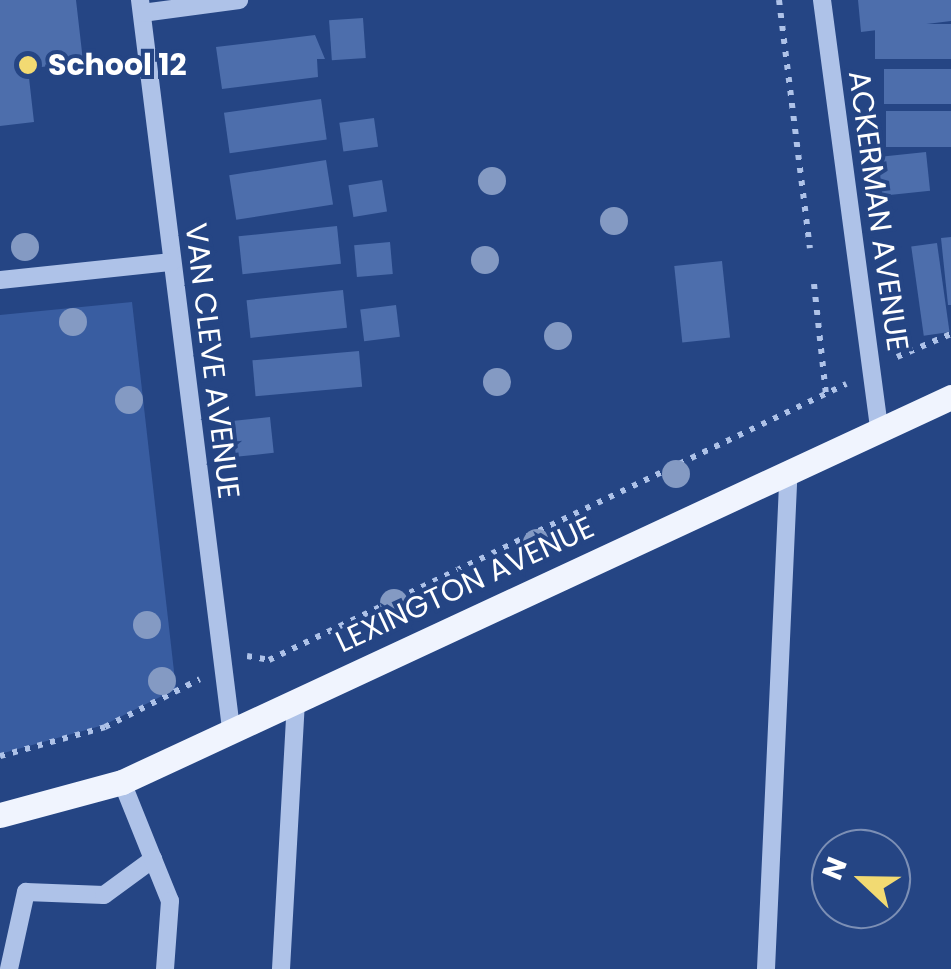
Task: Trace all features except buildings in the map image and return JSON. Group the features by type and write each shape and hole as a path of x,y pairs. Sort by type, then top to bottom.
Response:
{"main road":[{"name":"LEXINGTON AVENUE","path":"0,815 122,782 951,397"}],"street":[{"path":"141,7 239,0"},
{"name":"ACKERMAN AVENUE","path":"822,0 879,430"},
{"name":"VAN CLEVE AVENUE","path":"141,7 232,728"},
{"path":"0,280 172,262"},
{"path":"766,969 789,472"},
{"path":"281,969 296,699"},
{"path":"122,782 170,901 166,969"},
{"path":"9,969 26,892 104,895 153,858"}],"path":[{"path":"779,0 810,248"},
{"path":"814,284 826,395"},
{"path":"0,756 105,727 248,655 269,660 951,334"}],"shaded area":[{"path":"132,302 176,689 104,725 0,754 0,315"}],"place":[{"name":"School 12","path":"28,65"}]}
